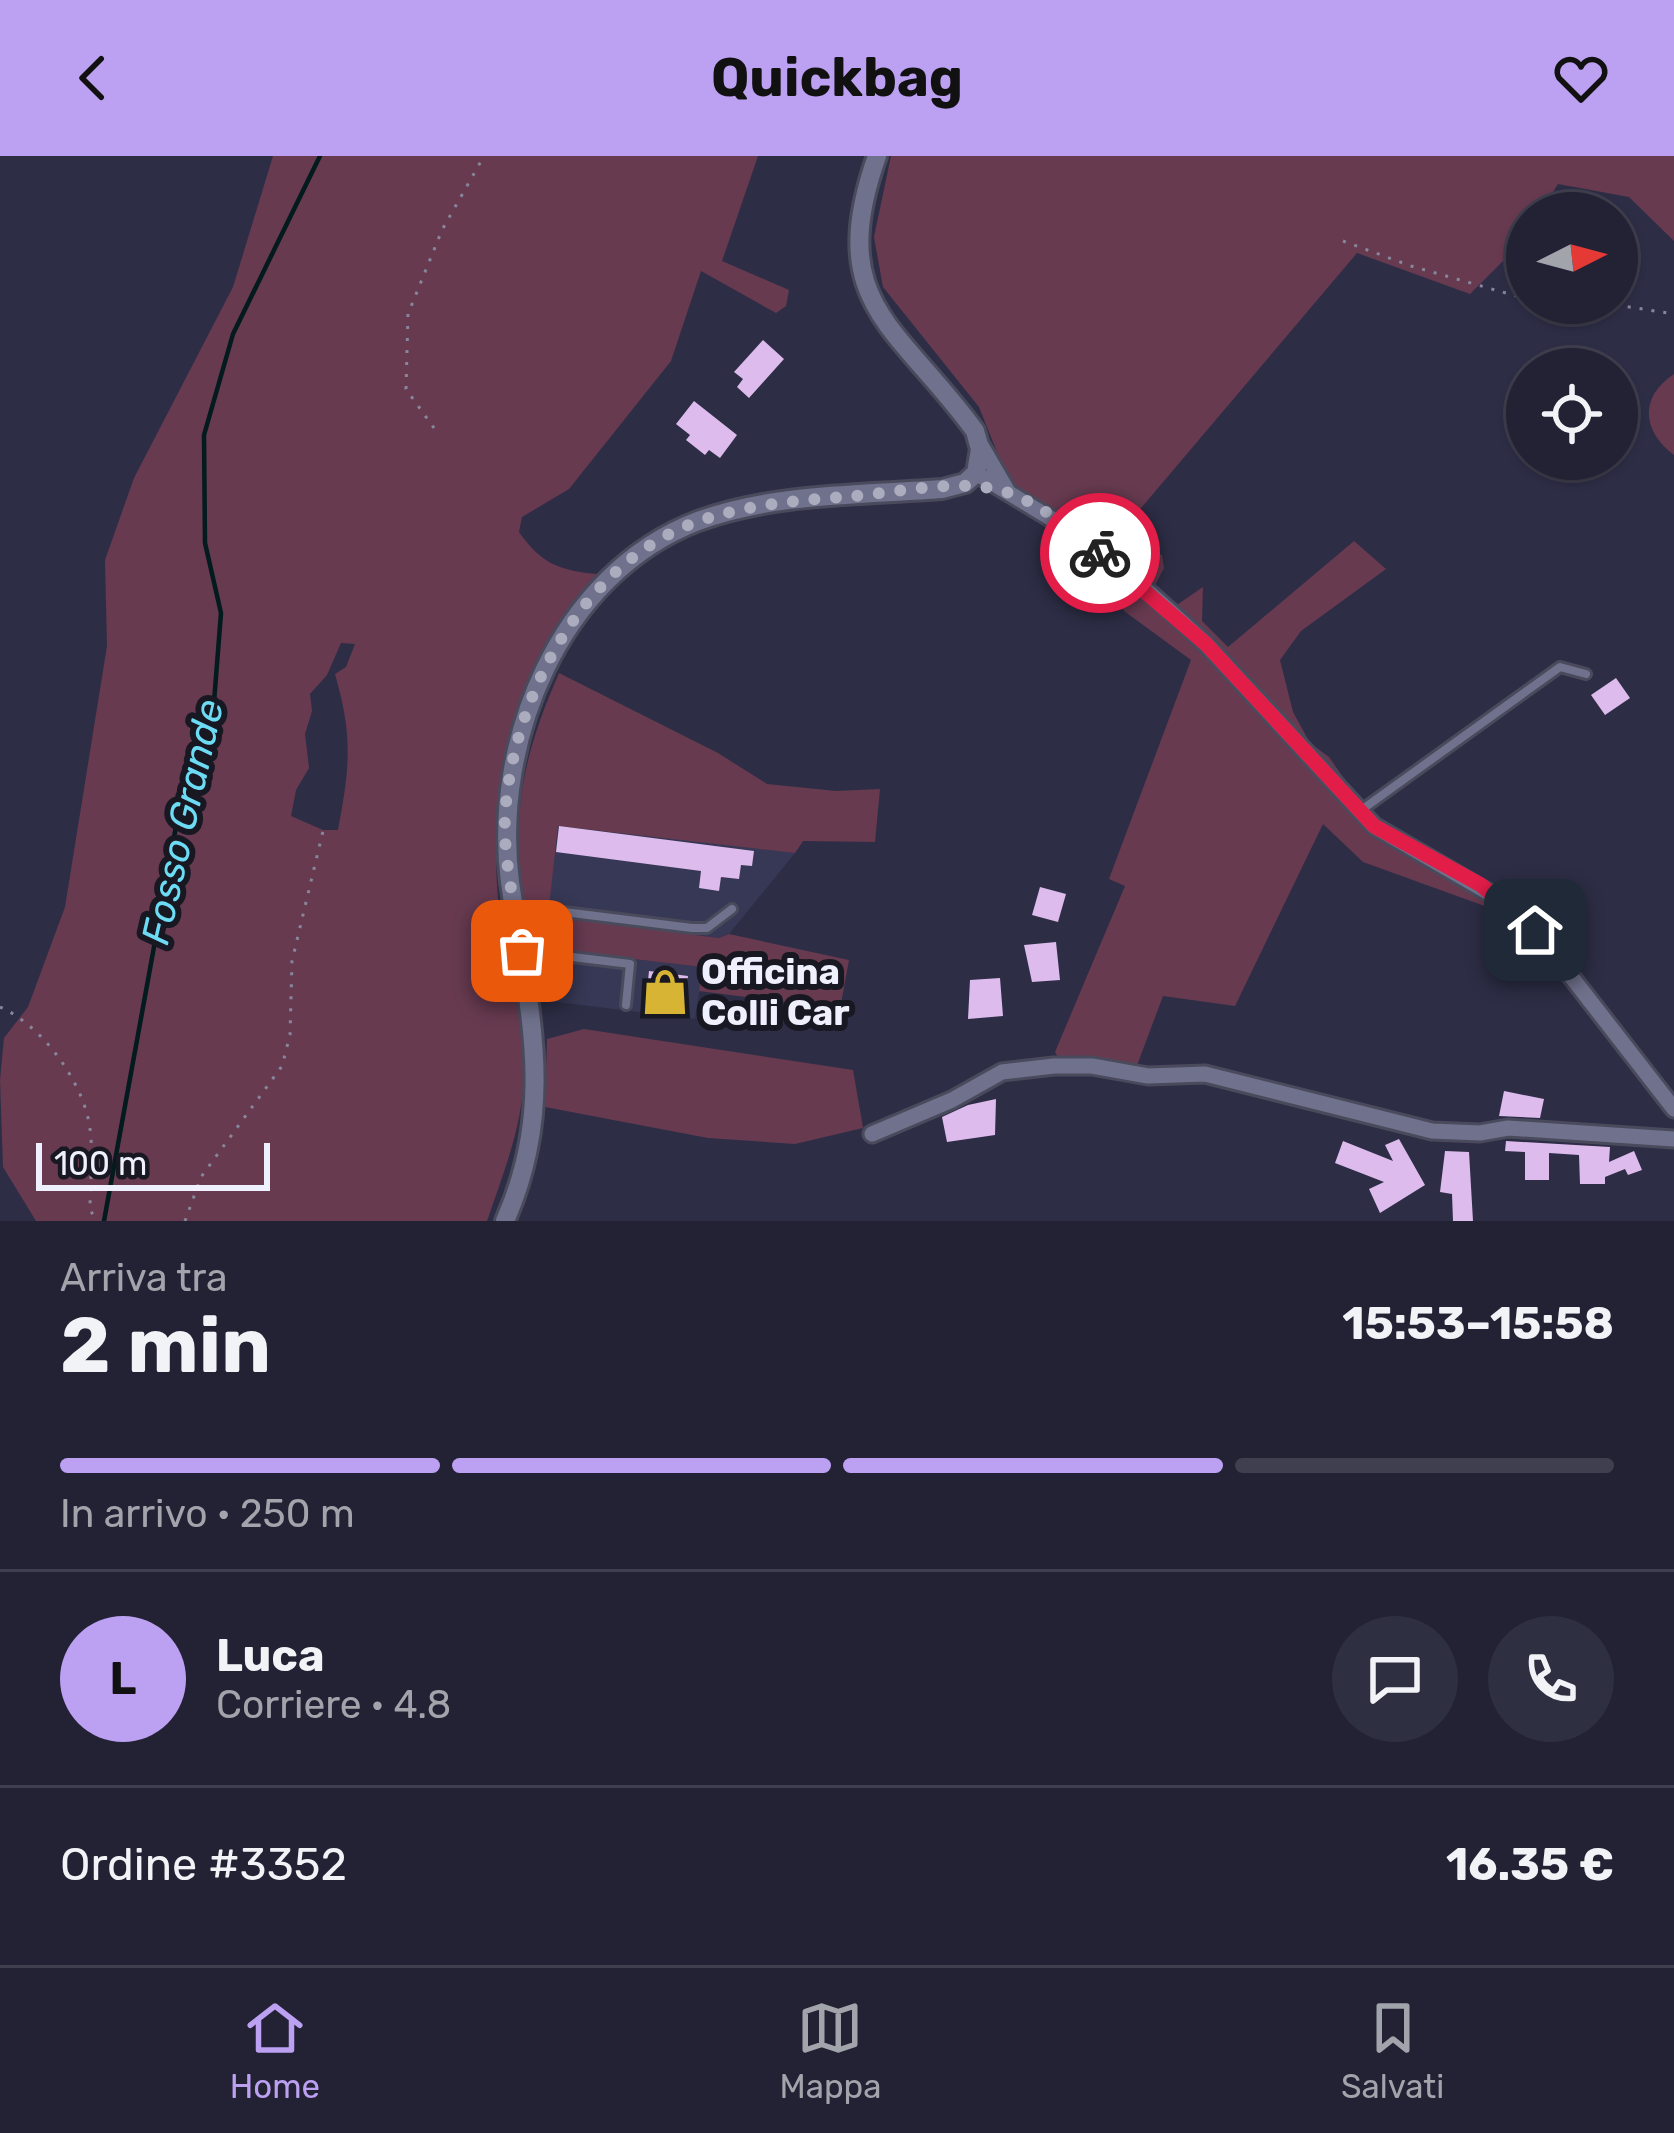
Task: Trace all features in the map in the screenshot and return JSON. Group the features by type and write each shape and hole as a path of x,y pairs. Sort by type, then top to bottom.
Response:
{"street":[{"path":"877,156 860,217 858,261 869,302 978,440 1009,493"},
{"path":"942,489 976,473 978,440"},
{"path":"976,473 1070,530 1131,576 1206,644 1374,826 1508,904 1535,930 1674,1109"},
{"path":"505,1221 523,1182 536,1117 533,1019 505,819 512,762 550,655 598,589 641,552 698,521 779,502 942,489 1009,493"},
{"path":"872,1134 952,1100 1002,1072 1092,1066 1148,1076 1205,1074 1432,1131 1480,1133 1508,1128 1674,1139"}],"lane":[{"path":"1359,812 1560,667 1586,674"},
{"path":"514,906 692,928 707,928 732,909"},
{"path":"522,951 630,964 626,1006"}],"path":[{"path":"434,428 406,389 408,314 442,230 484,156"},
{"path":"1343,241 1506,293"},
{"path":"1638,308 1674,314"},
{"path":"185,1221 201,1177 282,1066 290,1035 292,961 323,831"},
{"path":"0,1007 19,1015 65,1067 88,1116 90,1209 96,1221"}],"shaded area":[{"path":"273,156 758,156 722,261 789,290 786,306 776,313 701,271 671,361 569,489 522,517 519,532 544,559 573,571 598,574 531,687 505,767 496,852 498,898 519,990 524,1070 517,1128 487,1221 36,1221 3,1167 0,1080 4,1038 28,1007 65,907 107,646 105,560 134,478 233,287","holes":["341,643 355,644 346,667 335,674 347,734 342,808 338,830 323,830 291,816 296,790 309,768 305,734 312,711 310,694 327,675"]},
{"path":"891,156 1674,156 1674,241 1638,206 1638,192 1602,192 1558,184 1553,192 1506,192 1506,258 1470,294 1357,253 1136,514 1121,519 1118,532 1140,563 1151,552 1162,555 1164,568 1153,589 1171,609 1203,587 1202,621 1228,647 1354,541 1386,569 1301,631 1280,660 1293,712 1310,743 1329,757 1368,813 1387,829 1494,884 1537,925 1363,862 1323,824 1235,1006 1163,996 1136,1068 1059,1059 1055,1052 1125,886 1109,879 1191,660 1124,611 1117,595 1072,566 1052,540 1074,524 1009,482 979,407 883,287 874,237"},
{"path":"1674,374 1674,455 1656,435 1649,414 1655,393"},
{"path":"559,673 718,753 767,784 836,791 880,789 875,842 803,841 795,853 558,826 548,916 719,938 729,934 849,960 840,1009 699,991 702,967 530,947 520,871 520,807 532,744"},
{"path":"558,825 795,853 729,934 719,938 547,916"},
{"path":"530,947 703,967 695,1019 541,1000"},
{"path":"584,1029 853,1070 863,1128 795,1144 708,1138 545,1107 547,1039"}],"building":[{"path":"763,340 784,359 749,398 737,387 743,379 734,372"},
{"path":"694,401 737,435 720,458 709,450 705,455 686,440 690,435 676,424"},
{"path":"1616,678 1630,698 1605,715 1591,695"},
{"path":"559,826 754,851 752,866 741,865 739,879 721,877 719,891 699,888 701,871 556,852"},
{"path":"1040,887 1066,894 1058,922 1032,915"},
{"path":"1056,942 1060,980 1032,982 1024,945"},
{"path":"649,971 688,976 683,1013 645,1009"},
{"path":"1000,978 1003,1016 968,1019 970,980"},
{"path":"1504,1091 1544,1099 1540,1118 1499,1116"},
{"path":"996,1099 995,1135 947,1142 942,1117"},
{"path":"1399,1139 1425,1185 1380,1213 1369,1189 1384,1182 1335,1163 1343,1141 1393,1161 1385,1145"},
{"path":"1506,1141 1610,1147 1609,1162 1634,1151 1642,1170 1628,1175 1625,1169 1605,1177 1605,1184 1580,1184 1579,1155 1549,1153 1549,1180 1525,1180 1525,1152 1505,1151"},
{"path":"1445,1151 1469,1152 1473,1221 1453,1221 1452,1194 1440,1192"}],"waterway":[{"name":"Fosso Grande","path":"104,1221 181,799 213,715 221,613 205,543 204,435 233,334 320,156"}],"way so far":[{"path":"522,951 505,819 512,762 550,655 598,589 641,552 698,521 742,509 779,502 974,489 1009,493 1100,553"}],"place":[{"name":"Officina Colli Car","path":"665,992"}],"route":[{"path":"1100,553 1206,644 1374,826 1481,885 1535,930"}]}
